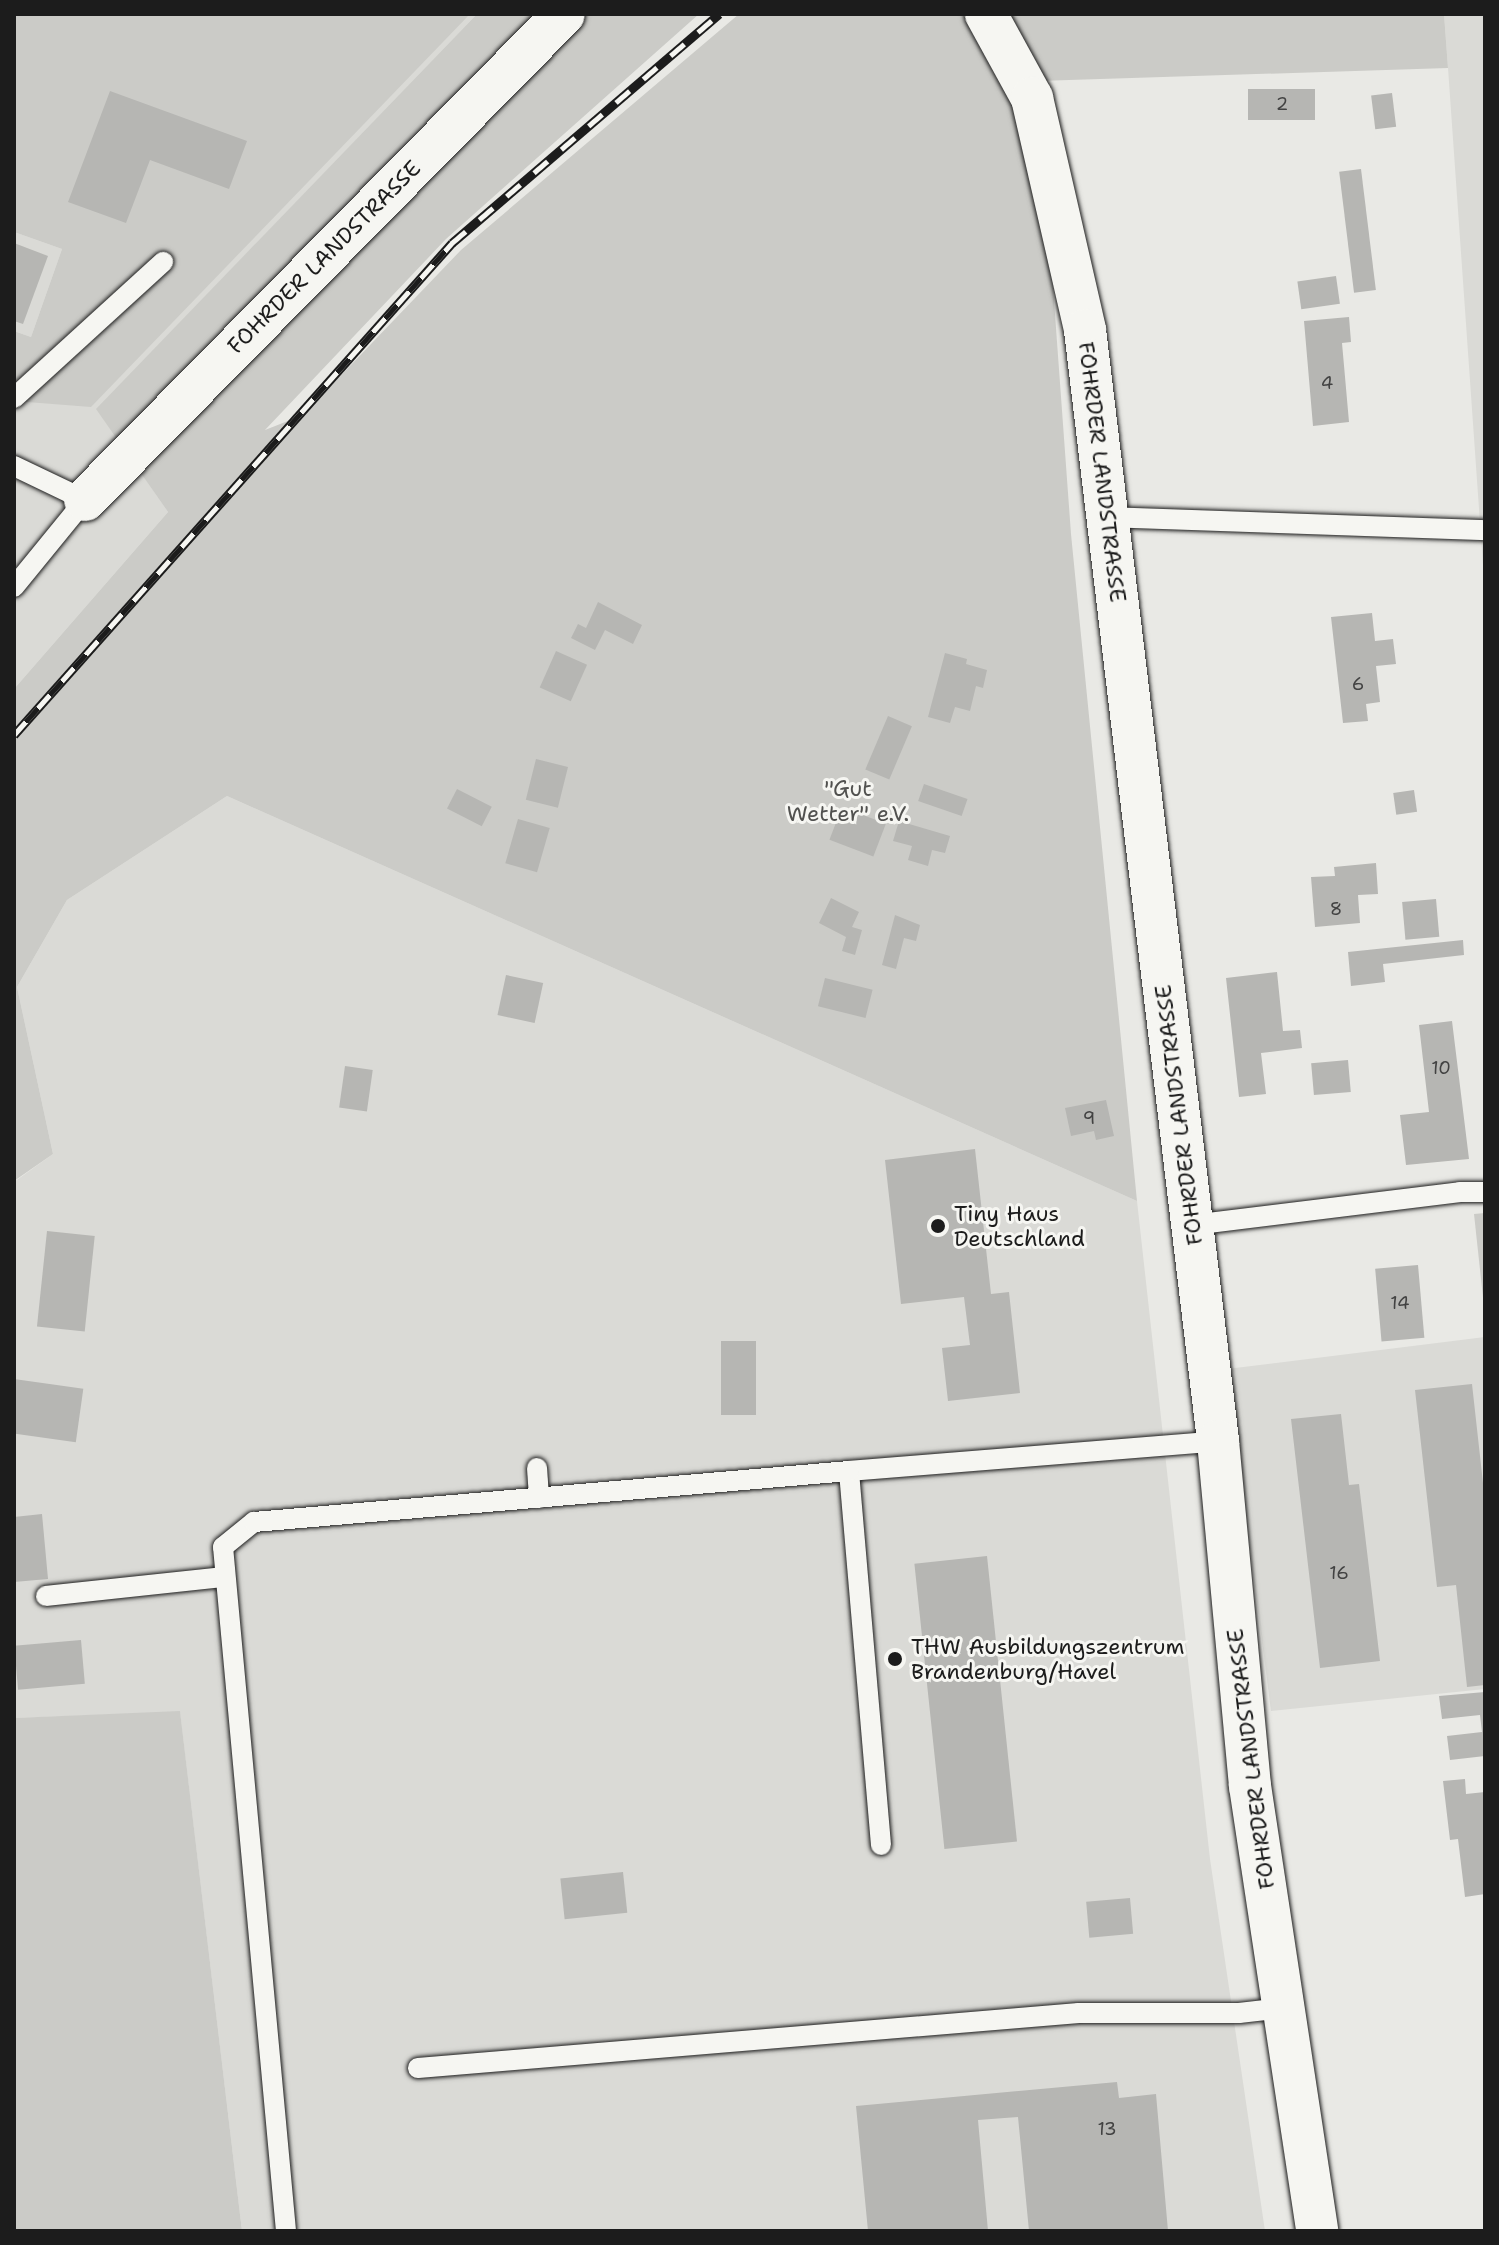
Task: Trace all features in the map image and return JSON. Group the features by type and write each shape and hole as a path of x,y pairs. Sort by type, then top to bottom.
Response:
{"street":[{"name":"FOHRDER LANDSTRASSE","path":"85,500 564,14"},
{"name":"FOHRDER LANDSTRASSE","path":"986,14 1032,98 1085,330 1218,1441 1250,1786 1317,2231"}],"lane":[{"path":"14,398 163,262"},
{"path":"14,466 85,500"},
{"name":"FOHRDER LANDSTRASSE","path":"14,587 85,500"},
{"path":"1108,517 1485,530"},
{"path":"1192,1225 1460,1192 1485,1192"},
{"path":"286,2231 223,1547 254,1522 1218,1441"},
{"path":"537,1468 539,1498"},
{"path":"849,1471 881,1845"},
{"path":"46,1596 224,1577"},
{"path":"418,2068 1079,2013 1239,2013 1283,2008"}],"shaded area":[{"path":"470,14 477,14 97,409 168,512 14,689 14,401"},
{"path":"1444,14 1485,14 1485,594 1448,68"},
{"path":"14,232 62,249 31,337 14,331"},
{"path":"227,796 1137,1201 1210,1859 1265,2231 242,2231 180,1712 14,1718 14,1182 53,1154 17,987 67,900"},
{"path":"1485,1337 1485,1689 1271,1711 1227,1369"}],"green space":[{"path":"14,14 470,14 91,407 14,401 14,331 31,337 62,249 14,232"},
{"name":"\"Gut Wetter\" e.V.","path":"477,14 699,14 446,239 265,430 303,415 461,250 739,14 1444,14 1448,68 1038,81 1071,534 1137,1201 227,796 67,900 17,987 53,1154 14,1181 14,689 168,512 96,409"},
{"path":"1485,1213 1485,1316 1474,1214"},
{"path":"180,1711 242,2231 14,2231 14,1718"}],"building":[{"path":"1248,89 1315,89 1315,120 1248,120"},
{"path":"110,91 247,141 229,189 150,160 126,223 68,202"},
{"path":"1392,93 1396,127 1375,129 1371,96"},
{"path":"1361,169 1376,290 1354,293 1339,172"},
{"path":"14,243 48,256 23,324 14,321"},
{"path":"1336,276 1340,304 1301,309 1297,281"},
{"path":"1349,317 1351,342 1342,343 1349,422 1313,426 1304,321"},
{"path":"598,602 642,625 633,644 605,630 595,650 571,638 578,624 586,628"},
{"path":"1372,613 1375,641 1393,639 1396,664 1376,666 1380,702 1366,704 1368,721 1343,723 1331,617"},
{"path":"556,651 587,665 571,701 540,688"},
{"path":"945,653 967,659 966,664 987,670 983,688 976,686 970,711 955,707 950,723 928,717"},
{"path":"888,716 912,726 889,780 865,769"},
{"path":"536,759 568,767 558,808 526,800"},
{"path":"924,784 967,799 962,816 918,801"},
{"path":"457,789 492,807 482,826 447,809"},
{"path":"1414,790 1417,812 1396,815 1393,793"},
{"path":"842,807 886,824 873,857 829,840"},
{"path":"518,819 550,828 537,872 505,863"},
{"path":"899,821 950,836 945,853 932,850 928,866 908,860 912,846 893,841"},
{"path":"1376,863 1378,894 1358,895 1360,923 1315,927 1311,877 1335,876 1334,867"},
{"path":"831,898 859,912 852,927 862,930 855,955 842,951 846,937 819,923"},
{"path":"1436,899 1439,937 1405,940 1402,902"},
{"path":"895,915 920,925 916,941 904,938 896,969 882,965"},
{"path":"1463,940 1464,955 1383,964 1385,982 1351,986 1348,952"},
{"path":"1277,972 1283,1031 1300,1030 1302,1048 1261,1053 1266,1094 1239,1097 1226,978"},
{"path":"506,975 543,983 535,1023 497,1015"},
{"path":"825,978 873,990 866,1018 818,1006"},
{"path":"1452,1021 1469,1159 1406,1165 1400,1115 1429,1112 1419,1025"},
{"path":"1348,1060 1351,1092 1314,1095 1311,1063"},
{"path":"345,1066 373,1070 367,1111 339,1108"},
{"path":"1106,1100 1114,1136 1096,1140 1094,1131 1071,1136 1065,1108"},
{"name":"Tiny Haus Deutschland","path":"975,1149 991,1294 1009,1292 1020,1393 948,1401 942,1348 970,1345 964,1297 901,1304 885,1160"},
{"path":"47,1231 95,1236 85,1331 37,1326"},
{"path":"1418,1265 1424,1338 1382,1341 1375,1269"},
{"path":"721,1341 756,1341 756,1415 721,1415"},
{"path":"14,1379 83,1389 76,1442 14,1434"},
{"path":"1472,1384 1485,1501 1485,1685 1467,1687 1456,1585 1437,1587 1415,1390"},
{"path":"1341,1414 1349,1485 1359,1484 1380,1661 1320,1668 1291,1419"},
{"path":"42,1514 48,1579 14,1582 14,1517"},
{"path":"987,1556 1017,1841 944,1849 914,1564"},
{"path":"81,1640 85,1684 18,1690 14,1646"},
{"path":"1485,1692 1485,1756 1450,1760 1447,1736 1482,1732 1480,1715 1442,1719 1439,1696"},
{"path":"1465,1779 1466,1794 1485,1792 1485,1894 1465,1897 1458,1839 1450,1840 1443,1781"},
{"path":"623,1872 627,1913 565,1919 560,1879"},
{"path":"1130,1898 1133,1934 1089,1938 1086,1902"},
{"path":"1117,2082 1119,2098 1156,2094 1168,2231 1029,2231 1018,2117 978,2120 988,2231 868,2231 856,2106"}],"railway":[{"path":"14,735 452,243 719,14"}],"place":[{"name":"Tiny Haus Deutschland","path":"938,1226"},
{"name":"THW Ausbildungszentrum Brandenburg/Havel","path":"895,1659"}]}
